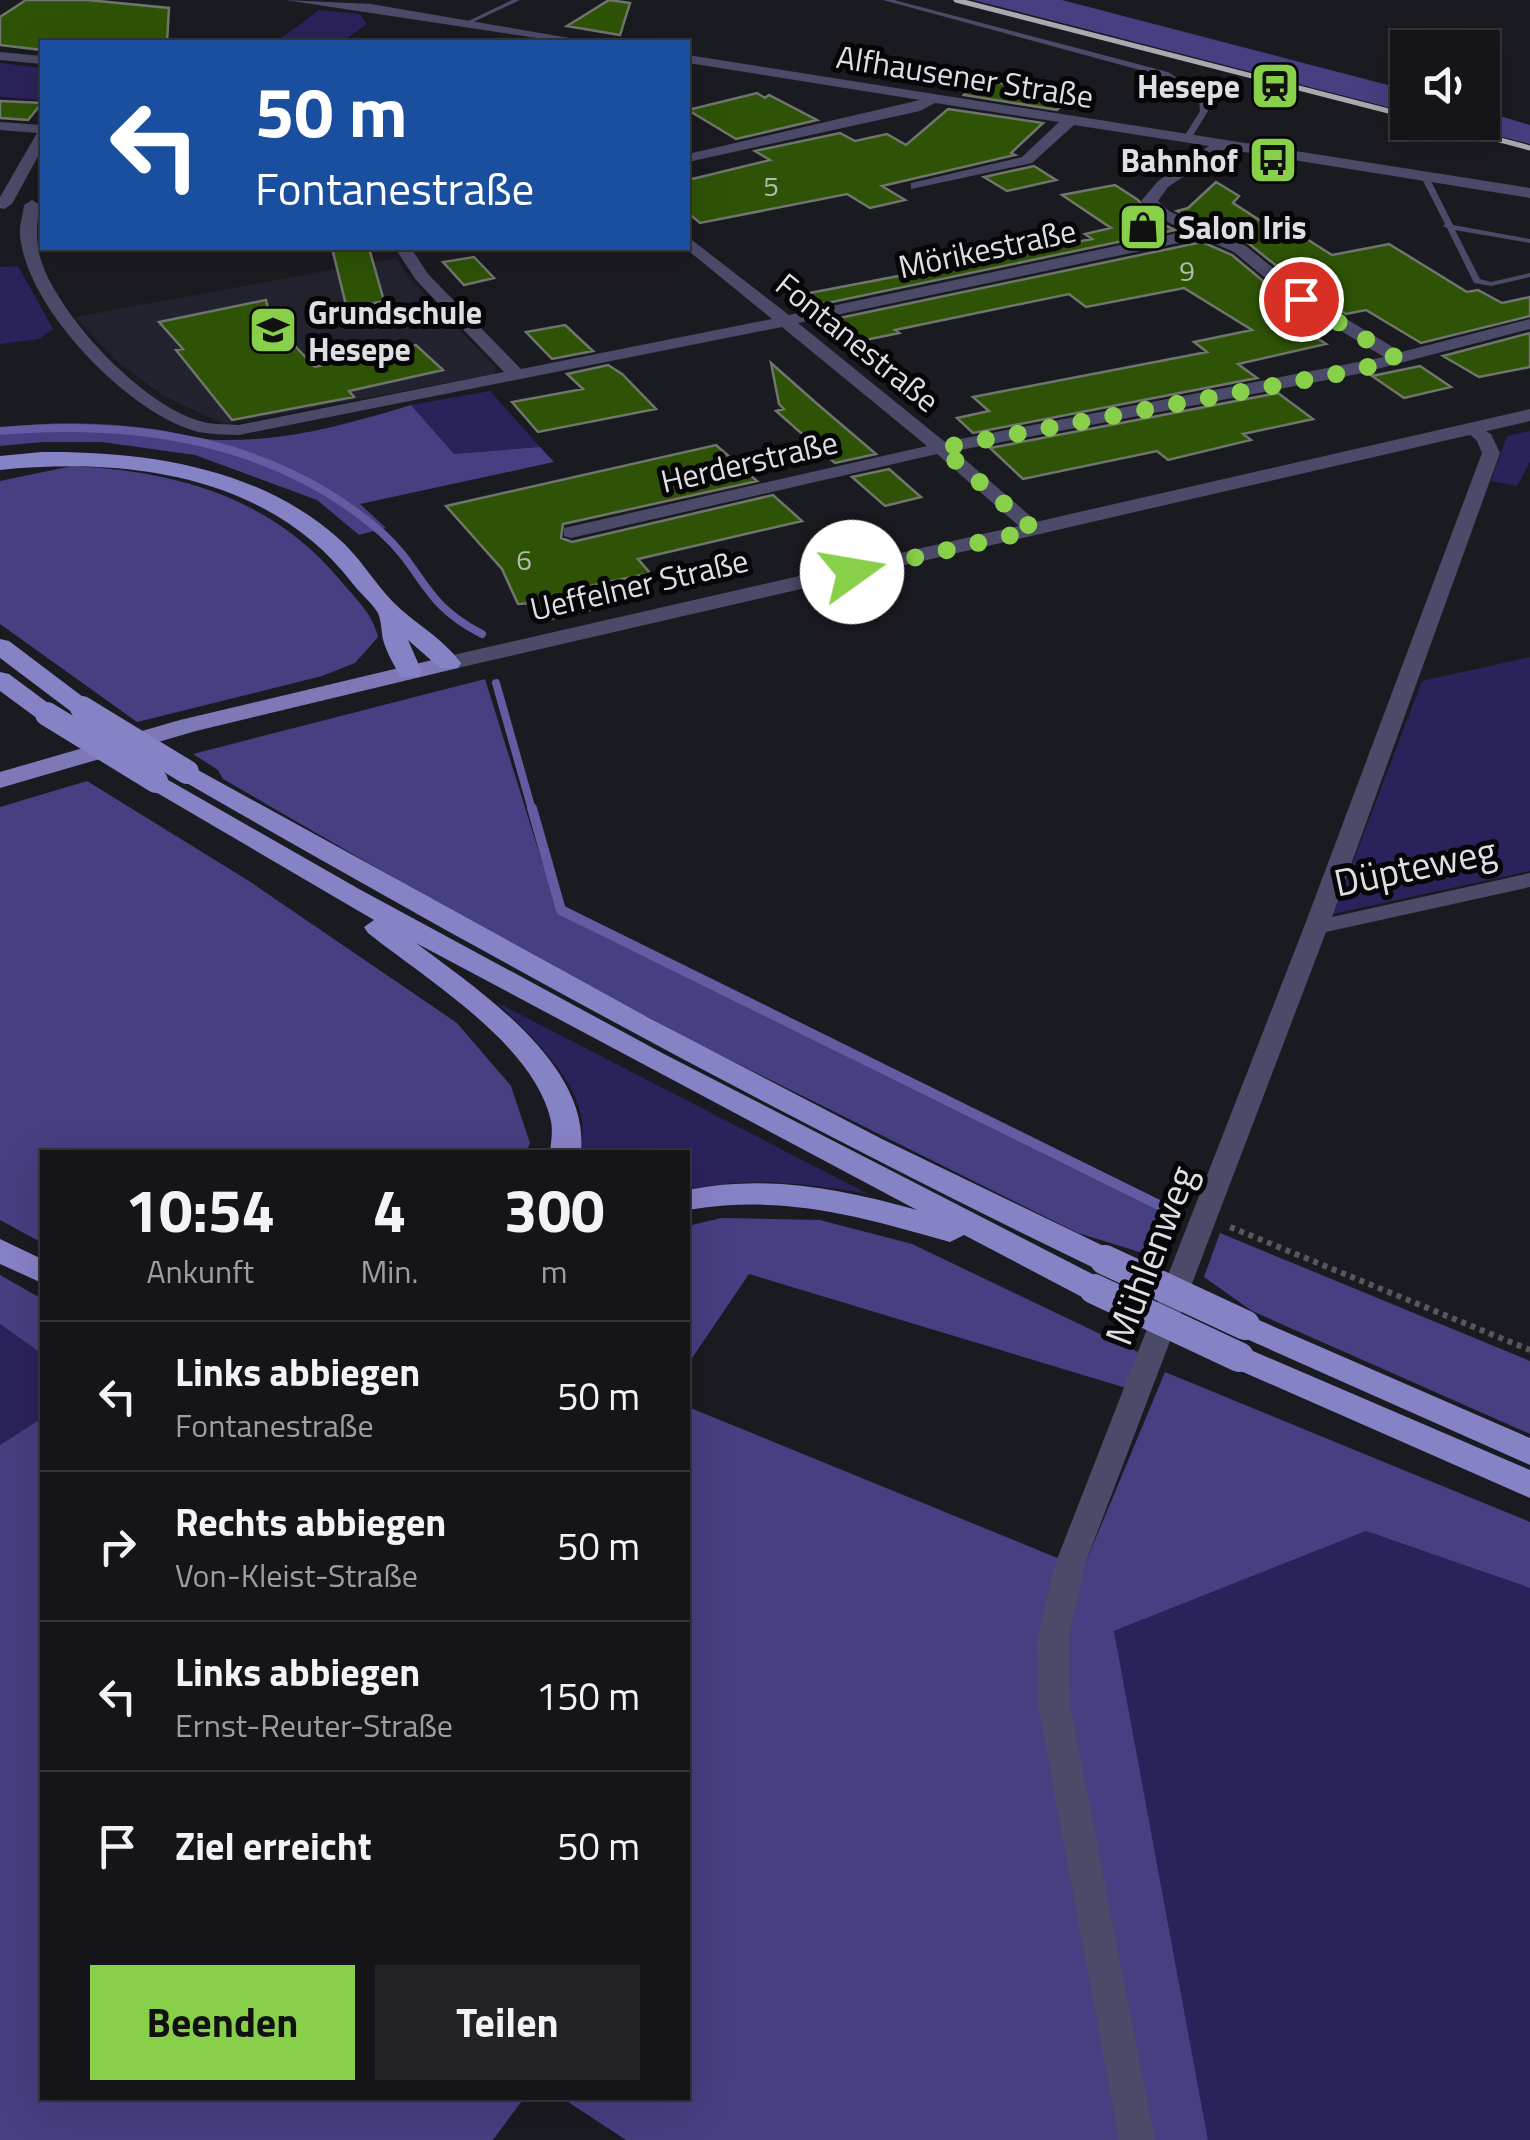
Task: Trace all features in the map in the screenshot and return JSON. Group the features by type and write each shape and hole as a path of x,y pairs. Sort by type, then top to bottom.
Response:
{"highway":[{"path":"0,463 101,457 214,479 261,498 326,539 354,564 390,612 423,636 449,663"},
{"path":"0,472 76,458"},
{"path":"390,612 396,642 410,672"},
{"path":"0,646 82,708"},
{"path":"0,662 362,874 974,1198 1099,1274 1530,1485"},
{"path":"0,679 47,714 156,781 350,894 653,1060 1042,1264"},
{"path":"350,894 379,928 510,1034 547,1080 567,1122 565,1150"},
{"path":"690,1199 709,1194 803,1196 933,1225 1042,1264 1099,1274"},
{"path":"0,1250 40,1271"},
{"path":"1242,1341 1530,1452"}],"main road":[{"name":"Ueffelner Straße","path":"0,780 189,725 449,663"}],"street":[{"path":"292,0 341,2 573,40"},
{"path":"475,40 494,28"},
{"path":"0,56 40,60"},
{"name":"Alfhausener Straße","path":"690,59 1530,193"},
{"path":"690,158 920,107 932,98"},
{"path":"916,186 1027,160 1069,121"},
{"path":"0,126 40,132"},
{"path":"38,205 2,204 40,136"},
{"path":"1221,146 1162,184 1149,201 1201,234 1240,250 1301,299 1396,358"},
{"name":"Mörikestraße","path":"38,205 25,220 26,241 56,310 96,356 191,425 264,428 1201,234"},
{"name":"Fontanestraße","path":"690,244 941,448 1034,530"},
{"path":"404,250 422,278 517,374"},
{"name":"Herderstraße","path":"571,532 941,448 1358,370 1530,324"},
{"name":"Ueffelner Straße","path":"449,663 1530,415"},
{"name":"Mühlenweg","path":"1137,2140 1054,1704 1053,1638 1069,1567 1206,1217 1491,452 1485,438 1473,429"},
{"name":"Düpteweg","path":"1316,926 1530,880"}],"lane":[{"path":"467,23 517,0"},
{"path":"886,0 1165,74 1202,98 1204,112 1186,140"},
{"path":"1425,177 1478,281 1491,284 1530,274"},
{"path":"1447,226 1530,241"}],"path":[{"path":"1206,1217 1530,1350"}],"shaded area":[{"path":"973,0 1062,0 1390,86 1390,108"},
{"path":"319,10 360,14 367,24 345,40 279,40"},
{"path":"0,63 40,68 40,100 0,97"},
{"path":"1500,116 1530,125 1530,144 1500,136"},
{"name":"Grundschule Hesepe","path":"396,258 410,279 495,367 495,374 224,424 164,396 119,363 75,317"},
{"path":"18,266 53,329 39,339 0,344 0,267"},
{"path":"490,391 540,447 454,454 411,405"},
{"path":"411,405 454,454 540,447 554,462 360,504 386,528 359,535 317,500 195,455 102,442 0,446 0,428 58,423 162,430 213,440 271,438 341,425"},
{"path":"1530,431 1530,462 1517,486 1491,481 1507,436"},
{"path":"72,466 184,482 252,509 313,551 363,607 378,637 355,663 322,676 137,722 0,624 0,481"},
{"path":"1530,657 1530,871 1333,914 1422,681"},
{"path":"485,679 558,913 1182,1217 1162,1259 1078,1233 696,1043 458,915 223,779 218,770 193,754"},
{"path":"87,781 249,881 457,1023 511,1086 530,1143 527,1150 40,1150 40,1242 0,1220 0,807"},
{"path":"496,1002 868,1194 755,1182 690,1191 690,1150 581,1150 582,1121 571,1089 522,1026"},
{"path":"721,1218 820,1220 912,1244 1138,1352 1126,1388 749,1274 690,1361 690,1226"},
{"path":"1220,1233 1530,1361 1530,1434 1252,1311 1204,1277"},
{"path":"0,1275 40,1298 40,1353 0,1324"},
{"path":"0,1324 40,1353 40,1419 0,1445"},
{"path":"1165,1372 1530,1522 1530,1588 1366,1531 1114,1631 1208,2140 626,2140 565,2100 690,2100 690,1408 1060,1559 1085,1564"},
{"path":"40,1419 40,2100 523,2100 493,2140 0,2140 0,1445"},
{"path":"1366,1531 1530,1588 1530,2140 1208,2140 1114,1631"}],"building":[{"path":"26,0 88,0 169,8 167,40 40,40 40,50 0,45 0,17"},
{"path":"609,0 630,3 620,35 567,26"},
{"path":"980,80 1073,95 1057,110 964,95"},
{"path":"757,93 765,98 769,95 817,120 736,139 690,110"},
{"path":"0,101 40,103 28,120 0,118"},
{"path":"948,109 1043,123 1011,153 1015,155 882,186 905,200 870,208 847,194 700,223 690,215 690,180 770,160 755,151 840,133 855,141 887,134 906,145"},
{"path":"1034,166 1056,180 1007,191 984,177"},
{"path":"1216,182 1239,196 1233,203 1295,243 1302,236 1332,255 1389,244 1467,292 1478,290 1502,303 1530,297 1530,316 1421,343 1366,310 1346,314 1309,292 1248,243 1177,211 1188,208"},
{"path":"1115,185 1138,200 1154,220 1175,230 813,306 799,295 1092,239 1085,234 1111,228 1062,195"},
{"path":"1202,242 1232,255 1293,306 1318,321 1298,326 1326,344 1238,364 1257,378 973,433 957,418 989,411 973,397 1207,352 1194,342 1252,330 1184,288 1086,307 1069,294 895,330 899,333 856,342 830,320"},
{"path":"332,250 370,250 384,301 347,309"},
{"path":"474,257 494,278 464,285 443,262"},
{"path":"266,300 271,321 315,367 416,345 443,370 349,391 354,397 232,420 176,350 183,349 159,322"},
{"path":"565,325 593,351 552,359 526,332"},
{"path":"1530,333 1530,367 1479,377 1443,356"},
{"path":"771,363 876,454 835,463 776,411 784,409 779,404"},
{"path":"608,365 656,409 538,432 512,402 583,389 567,374"},
{"path":"1420,366 1451,387 1404,398 1372,376"},
{"path":"1278,393 1313,419 1243,434 1251,440 1168,460 1157,451 1023,479 990,448"},
{"path":"716,445 757,481 563,524 561,538 572,542 773,495 802,521 638,559 650,573 576,589 594,609 546,620 532,603 518,604 502,569 446,506"},
{"path":"889,469 921,497 885,506 852,477"}],"waterway":[{"path":"0,431 51,428 152,433 250,456 340,501 381,532 435,598 482,634"},
{"path":"496,683 532,810"},
{"path":"532,808 561,910 1167,1209"}],"railway":[{"path":"956,0 1390,111"},
{"path":"1500,140 1530,148"}],"place":[{"name":"Hesepe","path":"1275,86"},
{"name":"Bahnhof","path":"1273,160"},
{"name":"Salon Iris","path":"1143,227"},
{"name":"Grundschule Hesepe","path":"273,330"}],"route":[{"path":"852,572 1034,530 941,448 1358,370 1396,358 1301,299"}]}
